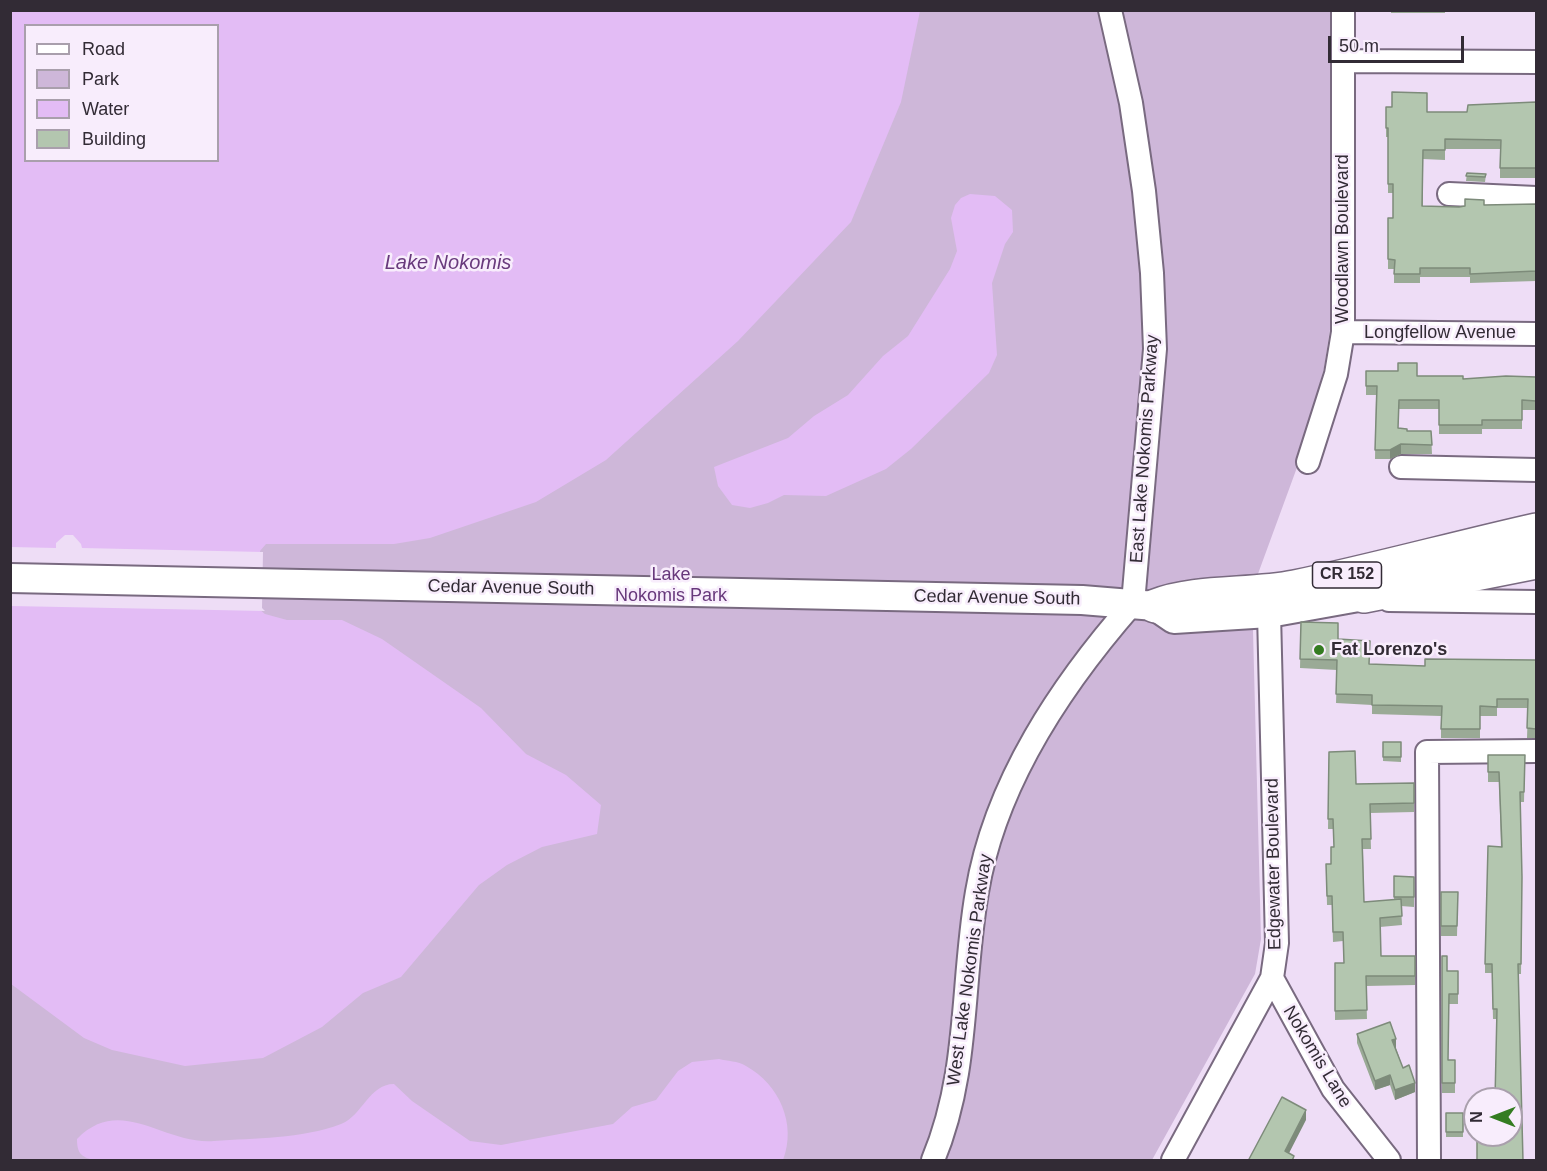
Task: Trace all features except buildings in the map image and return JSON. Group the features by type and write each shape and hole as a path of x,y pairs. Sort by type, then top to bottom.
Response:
{"highway":[{"name":"Cedar Avenue South","path":"1144,604 1177,598 1238,595 1294,587 1536,530"},
{"name":"Cedar Avenue South","path":"1364,596 1536,562"}],"main road":[{"name":"Cedar Avenue South","path":"10,578 1144,604 1174,619 1269,614 1364,596"}],"street":[{"name":"East Lake Nokomis Parkway","path":"1110,10 1131,103 1144,191 1152,273 1155,349 1144,604"},
{"name":"Woodlawn Boulevard","path":"1308,462 1336,374 1343,332 1343,10"},
{"path":"1344,61 1536,62"},
{"path":"1449,194 1536,198"},
{"name":"Longfellow Avenue","path":"1343,332 1536,334"},
{"path":"1401,467 1536,470"},
{"path":"1364,596 1405,602 1536,602"},
{"name":"West Lake Nokomis Parkway","path":"933,1161 943,1138 959,1073 976,894 985,849 1004,795 1046,719 1107,633 1144,604"},
{"name":"Edgewater Boulevard","path":"1173,1161 1272,978 1276,944 1269,614"},
{"path":"1429,1161 1426,752 1536,751"},
{"name":"Nokomis Lane","path":"1272,978 1333,1089 1378,1155"}],"green space":[{"name":"Lake Nokomis Park","path":"10,11 1331,11 1331,323 1324,368 1299,462 1255,582 1253,631 1261,939 1255,974 1152,1160 11,1160"}],"water":[{"name":"Lake Nokomis","path":"11,11 920,11 901,102 851,222 738,341 606,460 536,502 430,538 394,544 266,544 260,551 259,609 265,614 287,620 342,620 382,639 481,708 526,754 566,775 601,805 597,834 542,847 507,865 479,885 401,977 363,993 322,1027 263,1058 185,1066 112,1050 84,1038 11,984"},
{"path":"970,194 995,196 1012,210 1013,232 1005,244 992,283 997,355 989,373 911,449 886,469 826,496 784,495 750,508 732,505 718,486 714,467 788,438 814,416 848,395 883,356 908,336 950,269 957,251 951,218 955,205 961,198"},
{"path":"719,1059 746,1066 768,1083 776,1094 786,1119 788,1133 783,1160 94,1160 81,1154 77,1144 77,1139 93,1126 110,1121 126,1121 195,1140 214,1141 310,1133 348,1120 378,1089 394,1084 412,1101 470,1141 501,1145 613,1124 632,1107 656,1100 678,1071 692,1062"}],"pier":[{"path":"65,535 73,535 82,548 263,552 262,608 265,611 11,606 11,547 56,548 56,543"}],"place":[{"name":"Fat Lorenzo's","path":"1319,650"}]}
